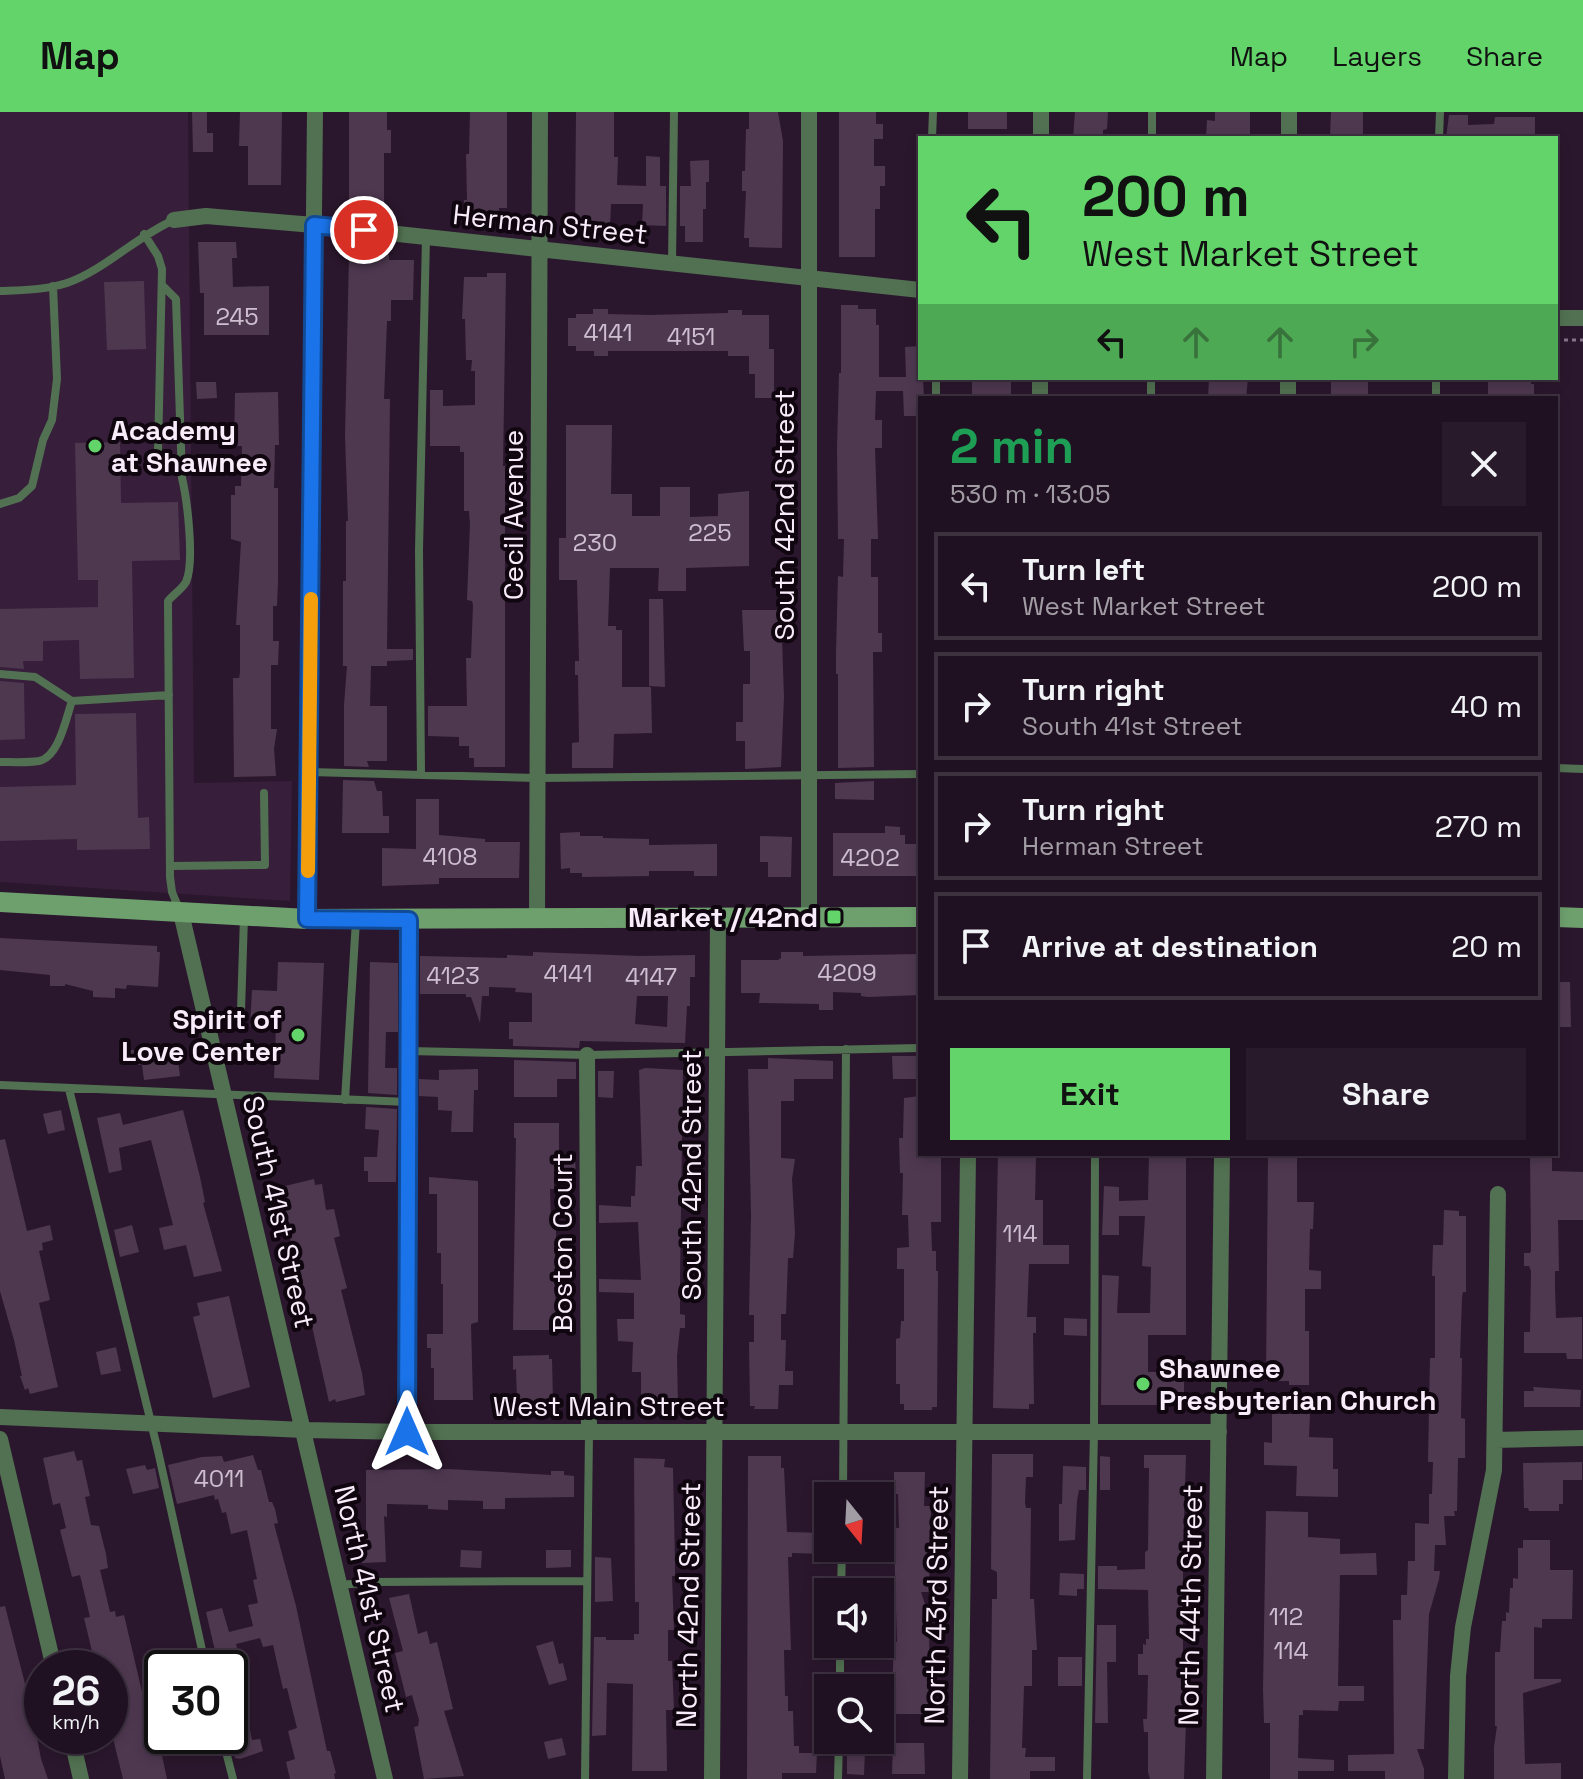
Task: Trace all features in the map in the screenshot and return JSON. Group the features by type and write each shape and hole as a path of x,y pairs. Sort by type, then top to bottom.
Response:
{"street":[{"path":"307,919 315,112"},
{"name":"Cecil Avenue","path":"537,919 540,112"},
{"name":"South 42nd Street","path":"809,112 809,918"},
{"path":"1041,112 1041,136"},
{"path":"1289,112 1289,136"},
{"name":"Herman Street","path":"174,220 206,216 314,225 918,290"},
{"path":"1558,318 1583,318"},
{"path":"0,902 307,919 918,917"},
{"name":"South 41st Street","path":"181,913 304,1430"},
{"path":"1558,917 1583,918"},
{"name":"South 42nd Street","path":"715,1432 718,918"},
{"path":"407,1432 409,920"},
{"name":"Boston Court","path":"587,1055 589,1431"},
{"name":"North 43rd Street","path":"960,1779 968,1156"},
{"name":"North 44th Street","path":"1214,1779 1222,1156"},
{"path":"1456,1779 1458,1676 1463,1627 1494,1470 1498,1194"},
{"name":"West Main Street","path":"0,1417 407,1432 1219,1432"},
{"name":"North 41st Street","path":"304,1430 385,1779"},
{"name":"North 42nd Street","path":"712,1779 715,1432"},
{"path":"1495,1440 1583,1438"},
{"path":"0,1439 50,1650"},
{"path":"75,1754 81,1779"}],"lane":[{"path":"672,264 674,112"},
{"path":"932,136 933,112"},
{"path":"1152,112 1152,136"},
{"path":"1439,136 1440,112"},
{"path":"0,291 40,290 71,282 144,234 174,220"},
{"path":"144,234 158,256 163,286 158,452"},
{"path":"421,773 419,565 426,237"},
{"path":"0,504 19,498 32,486 43,440 52,420 57,379 53,286"},
{"path":"163,286 176,299 182,478 187,499 190,567 185,583 168,601 170,866 172,892 181,913"},
{"path":"0,674 35,677 72,701 169,695"},
{"path":"0,762 40,761 49,757 72,701"},
{"path":"1558,768 1583,769"},
{"path":"309,772 538,778 918,774"},
{"path":"170,866 265,865 264,793"},
{"path":"208,1025 236,1016 241,1010 244,916"},
{"path":"345,1100 356,919"},
{"path":"409,1051 587,1055 918,1048"},
{"path":"843,1482 846,1049"},
{"path":"0,1085 408,1102"},
{"path":"69,1089 151,1423 202,1650"},
{"path":"1087,1779 1094,1431 1095,1156"},
{"path":"585,1779 589,1431"},
{"path":"340,1585 373,1582 587,1581"},
{"path":"227,1754 233,1779"},
{"path":"838,1779 839,1754"}],"path":[{"path":"1558,340 1583,340"}],"shaded area":[{"name":"Academy at Shawnee","path":"0,112 188,112 194,783 292,781 290,901 0,882"}],"building":[{"path":"192,112 207,112 207,133 213,133 213,152 193,152"},
{"path":"240,112 282,112 281,185 248,185 248,146 239,146"},
{"path":"349,112 387,112 391,153 384,153 384,204 349,204"},
{"path":"470,112 507,112 507,208 499,208 499,217 464,217"},
{"path":"576,112 614,112 617,185 646,186 646,156 660,157 660,186 666,186 666,226 642,225 643,204 611,204 610,227 575,227"},
{"path":"749,112 778,112 783,141 782,248 749,247 749,238 744,238 746,191 742,191 742,171 745,171"},
{"path":"839,112 876,112 876,124 883,124 883,139 874,139 874,166 885,166 885,186 880,186 880,209 875,209 875,257 839,257"},
{"path":"968,112 1007,112 1007,129 968,129"},
{"path":"1075,112 1108,112 1107,129 1103,130 1103,136 1073,136"},
{"path":"1215,112 1250,112 1250,136 1206,136 1207,120 1215,121"},
{"path":"1331,112 1363,112 1363,136 1330,136"},
{"path":"1449,115 1468,115 1468,125 1494,124 1495,117 1535,117 1535,136 1446,136"},
{"path":"709,160 706,209 703,209 703,242 685,242 685,226 680,226 680,186 691,186 690,161"},
{"path":"198,242 236,242 237,258 232,258 233,287 269,286 269,335 204,335 204,293 200,293"},
{"path":"349,255 389,255 389,260 414,260 413,300 391,300 391,321 387,321 384,399 390,399 387,649 413,649 413,660 387,661 387,666 371,666 370,706 387,706 387,761 367,761 369,767 344,766 347,666 343,666 343,581 346,581 348,521 345,436"},
{"path":"487,273 506,273 503,466 505,767 474,767 474,758 469,758 469,746 459,746 459,737 428,736 428,706 467,706 466,658 471,658 473,605 472,601 467,600 470,524 469,511 464,511 464,452 460,452 460,446 430,446 430,390 443,390 443,406 475,405 475,371 471,371 472,360 466,360 465,319 462,319 464,277 487,277"},
{"path":"144,281 146,349 107,350 104,282"},
{"path":"841,305 876,309 879,377 906,377 905,347 918,346 918,380 923,380 924,396 918,396 918,416 904,416 903,391 876,391 875,420 882,420 882,448 875,448 878,539 871,539 871,577 878,577 878,633 882,633 882,652 873,652 874,767 838,768 838,576 843,577 844,539 838,539 837,447"},
{"path":"593,309 608,309 608,314 728,313 728,310 742,310 742,315 769,315 769,349 774,349 774,398 755,398 755,374 749,374 749,356 728,356 728,351 608,351 608,356 594,356 594,351 576,351 576,346 568,346 568,318 576,318 576,314 593,314"},
{"path":"972,380 1011,380 1011,396 972,396"},
{"path":"1209,380 1248,380 1246,396 1208,396"},
{"path":"1331,380 1368,380 1368,396 1331,396"},
{"path":"1488,380 1531,380 1534,384 1534,396 1488,396"},
{"path":"196,382 216,382 217,398 197,399"},
{"path":"278,392 279,445 275,445 274,488 278,488 278,582 277,606 273,606 273,641 279,641 278,665 271,665 271,729 277,729 274,749 276,776 234,777 233,678 239,678 240,673 240,625 236,625 241,542 231,539 231,495 235,495 235,486 241,486 242,446 234,446 235,393"},
{"path":"566,425 612,425 611,494 632,494 632,516 660,516 660,487 690,487 690,517 718,516 718,494 749,491 749,566 686,568 686,591 658,591 659,568 610,568 608,626 622,630 622,687 651,687 652,733 614,734 613,768 572,768 572,743 579,742 578,675 575,675 575,661 579,661 577,580 559,580 559,538 566,538"},
{"name":"Academy at Shawnee","path":"120,442 121,503 178,502 180,560 132,561 134,678 80,679 79,640 43,641 43,661 23,661 24,669 0,667 0,609 98,607 98,580 78,580 75,443"},
{"path":"649,599 663,599 665,687 649,686"},
{"path":"742,610 781,610 784,697 781,767 745,769 745,741 736,741 736,722 743,722 743,684 750,684 750,651 744,651"},
{"path":"0,681 24,683 25,739 0,740"},
{"path":"136,713 138,818 149,817 150,849 77,850 77,839 0,841 0,787 76,785 75,714"},
{"path":"343,780 374,781 377,791 382,791 383,816 389,816 389,833 342,833"},
{"path":"874,781 874,800 835,799 835,783"},
{"path":"416,799 439,799 439,835 485,839 485,842 520,842 519,878 439,878 439,884 382,886 382,848 416,849"},
{"path":"885,826 900,827 900,835 905,835 905,844 918,844 918,876 833,876 833,833 885,833"},
{"path":"580,832 580,836 649,839 649,845 717,844 717,876 694,876 694,871 649,871 649,876 582,877 582,873 570,873 570,868 561,869 560,833"},
{"path":"760,836 792,837 791,877 768,877 768,862 760,862"},
{"path":"0,938 157,946 157,952 160,952 158,987 127,985 126,989 115,988 115,998 93,997 93,991 65,984 50,986 50,975 0,970"},
{"path":"533,952 695,955 695,977 690,977 685,1043 580,1041 579,1048 513,1046 513,1039 509,1039 509,1022 532,1022 532,993 515,992 516,988 489,987 489,996 482,996 480,1023 471,997 466,997 466,994 420,994 420,956 533,956","holes":["637,996 668,996 667,1027 635,1024"]},
{"path":"781,952 803,952 803,956 918,954 918,995 868,997 861,996 861,993 833,992 833,1010 819,1010 819,1004 759,1003 760,993 741,993 741,960 781,958"},
{"name":"Spirit of Love Center","path":"278,962 324,963 319,1080 274,1078 276,1027 250,1026 252,990 277,991"},
{"path":"370,962 398,963 398,1032 386,1032 385,1068 397,1068 397,1095 368,1093"},
{"path":"1558,982 1570,982 1571,1027 1558,1027"},
{"path":"129,1050 149,1050 150,1057 177,1054 180,1076 144,1080 142,1065 131,1064"},
{"path":"892,1056 918,1056 918,1079 893,1079"},
{"path":"768,1058 833,1061 833,1079 794,1079 794,1101 781,1101 781,1158 795,1159 792,1179 793,1258 788,1258 786,1314 781,1314 781,1340 786,1340 785,1371 793,1371 793,1385 779,1385 778,1409 754,1409 755,1406 750,1406 749,1342 754,1342 754,1315 749,1315 751,1216 748,1069 768,1069"},
{"path":"514,1060 576,1062 576,1079 557,1079 557,1097 514,1097"},
{"path":"478,1069 473,1132 451,1132 452,1111 438,1110 438,1097 419,1096 419,1079 439,1080 439,1070"},
{"path":"639,1070 683,1070 680,1314 685,1315 685,1328 680,1328 677,1356 678,1407 641,1407 641,1372 632,1372 633,1342 618,1341 617,1319 634,1319 634,1293 599,1292 599,1279 641,1280 638,1222 599,1223 599,1205 631,1207 631,1196 635,1196 636,1166 642,1166"},
{"path":"598,1071 614,1071 613,1098 598,1097"},
{"path":"918,1096 918,1156 941,1156 941,1222 931,1222 932,1251 936,1251 938,1271 937,1407 932,1407 932,1410 904,1410 904,1404 900,1404 900,1384 896,1384 896,1339 900,1338 901,1321 904,1321 904,1269 897,1269 897,1248 909,1247 908,1215 902,1215 903,1173 900,1173 899,1138 903,1138 904,1098"},
{"path":"366,1107 397,1109 396,1182 368,1182 364,1157 377,1157 379,1130 365,1129"},
{"path":"61,1110 65,1130 48,1134 43,1114"},
{"path":"183,1110 200,1177 203,1203 222,1271 194,1277 186,1245 164,1250 159,1228 173,1225 151,1140 119,1148 122,1170 109,1173 97,1118 120,1113 123,1125"},
{"path":"514,1123 559,1123 559,1159 575,1159 576,1176 554,1176 554,1189 550,1189 551,1223 556,1224 556,1238 560,1238 559,1253 555,1253 555,1279 556,1317 560,1317 560,1330 513,1330"},
{"path":"5,1139 27,1231 50,1225 53,1240 42,1243 43,1250 39,1251 50,1300 39,1303 58,1387 30,1394 28,1388 25,1390 20,1376 14,1340 0,1291 0,1140"},
{"path":"998,1156 1036,1156 1035,1200 1043,1200 1043,1245 1069,1245 1069,1264 1029,1264 1027,1317 1036,1317 1036,1333 1033,1333 1034,1404 1029,1404 1029,1409 993,1408"},
{"path":"1149,1156 1186,1156 1186,1335 1148,1335 1148,1372 1184,1372 1184,1405 1101,1405 1102,1275 1119,1276 1117,1313 1150,1313 1151,1267 1142,1266 1145,1216 1119,1216 1119,1235 1102,1235 1104,1186 1119,1187 1119,1201 1148,1200"},
{"path":"1268,1156 1297,1156 1297,1202 1314,1202 1309,1270 1321,1271 1321,1289 1305,1289 1309,1385 1266,1381"},
{"path":"1530,1156 1552,1156 1552,1171 1583,1172 1583,1220 1558,1220 1559,1271 1555,1271 1556,1318 1582,1317 1582,1359 1567,1359 1566,1353 1524,1353 1524,1332 1530,1332 1531,1271 1529,1266 1524,1266 1524,1253 1531,1251"},
{"path":"429,1177 478,1181 478,1322 471,1324 473,1400 434,1400 434,1368 431,1368 427,1334 443,1334 443,1284 441,1253 437,1253 437,1194 429,1194"},
{"path":"314,1179 315,1185 322,1184 326,1210 334,1209 340,1236 334,1238 347,1288 341,1290 365,1395 336,1402 335,1399 329,1402 277,1188"},
{"path":"1444,1210 1459,1211 1459,1216 1466,1216 1466,1292 1462,1297 1460,1358 1465,1458 1458,1458 1457,1511 1454,1511 1455,1516 1444,1516 1446,1545 1435,1545 1434,1571 1440,1571 1429,1614 1424,1749 1417,1749 1424,1779 1385,1779 1385,1771 1348,1771 1348,1755 1394,1754 1393,1620 1401,1620 1401,1595 1407,1595 1408,1561 1415,1561 1415,1523 1429,1524 1429,1494 1432,1494 1433,1462 1428,1462 1430,1358 1435,1358 1433,1245 1443,1245"},
{"path":"132,1225 139,1252 120,1257 114,1230"},
{"path":"229,1296 250,1387 213,1398 193,1317 200,1315 197,1303"},
{"path":"1064,1318 1087,1319 1087,1336 1064,1335"},
{"path":"116,1347 121,1371 101,1375 96,1352"},
{"path":"549,1355 552,1359 553,1401 517,1402 513,1356"},
{"path":"1533,1387 1581,1390 1580,1407 1524,1407 1524,1391 1534,1391"},
{"path":"1272,1414 1310,1414 1309,1437 1333,1438 1333,1469 1338,1469 1338,1497 1296,1496 1297,1466 1264,1465 1264,1442 1272,1443"},
{"path":"74,1451 77,1461 82,1460 90,1496 85,1497 91,1525 99,1526 106,1554 108,1568 100,1570 110,1612 115,1611 116,1617 124,1615 144,1700 144,1754 162,1754 167,1779 123,1779 117,1754 128,1754 128,1650 92,1650 84,1618 90,1617 80,1575 72,1577 60,1530 66,1528 60,1503 53,1505 43,1458"},
{"path":"992,1454 1033,1454 1033,1477 1026,1477 1025,1503 1026,1508 1031,1508 1030,1599 1034,1599 1037,1650 1032,1650 1032,1686 1024,1686 1022,1748 1026,1748 1025,1757 1055,1757 1055,1771 1030,1771 1030,1779 990,1779 992,1599 997,1599 997,1572 991,1569"},
{"path":"253,1455 258,1470 261,1470 269,1502 275,1509 278,1523 274,1524 335,1779 290,1779 286,1762 295,1759 288,1731 297,1728 287,1688 283,1689 273,1645 263,1647 260,1638 236,1644 238,1650 215,1650 206,1612 222,1608 229,1632 253,1626 248,1605 258,1603 253,1580 257,1579 247,1530 231,1534 226,1512 222,1513 214,1495 177,1504 168,1465 202,1457 222,1456 224,1462"},
{"path":"1144,1455 1186,1455 1184,1779 1150,1779 1148,1772 1148,1732 1144,1732 1143,1719 1147,1719 1148,1675 1138,1675 1138,1654 1143,1654 1143,1644 1146,1645 1146,1639 1149,1639 1148,1590 1098,1589 1098,1566 1117,1566 1117,1570 1145,1569 1149,1468 1144,1468"},
{"path":"748,1456 781,1456 787,1532 814,1533 814,1554 792,1553 792,1557 788,1557 791,1650 784,1650 785,1696 788,1696 788,1711 793,1711 794,1746 799,1746 799,1753 817,1754 816,1773 782,1773 782,1779 747,1779"},
{"path":"1100,1456 1110,1457 1110,1490 1100,1490"},
{"path":"634,1458 665,1459 664,1467 673,1468 674,1630 668,1630 668,1661 672,1661 674,1710 666,1710 667,1771 632,1771 633,1684 607,1683 606,1735 592,1736 594,1637 634,1640 634,1634 639,1634 639,1602 635,1602"},
{"path":"1582,1462 1582,1480 1563,1480 1563,1504 1559,1504 1559,1511 1529,1511 1524,1508 1523,1463"},
{"path":"145,1465 147,1470 155,1468 159,1488 133,1494 126,1469"},
{"path":"1063,1466 1086,1467 1086,1490 1079,1490 1075,1540 1059,1541 1059,1504 1062,1504"},
{"path":"448,1469 551,1475 551,1471 564,1471 564,1475 574,1476 574,1497 505,1498 505,1509 483,1509 483,1501 448,1500 448,1510 428,1509 428,1505 387,1504 387,1517 384,1516 386,1562 362,1563 361,1542 366,1541 366,1470"},
{"path":"894,1472 925,1472 924,1506 931,1506 929,1592 921,1592 929,1616 930,1714 894,1714 894,1642 897,1642 894,1528 899,1528 898,1494 894,1494"},
{"path":"1266,1511 1308,1512 1308,1537 1340,1539 1340,1554 1376,1553 1377,1575 1340,1575 1338,1686 1364,1686 1364,1701 1339,1701 1338,1711 1303,1710 1303,1715 1299,1715 1298,1758 1334,1760 1334,1771 1298,1771 1298,1779 1270,1779 1270,1723 1264,1723 1263,1689"},
{"path":"1523,1540 1550,1540 1550,1570 1573,1570 1572,1619 1542,1619 1542,1628 1534,1627 1534,1679 1561,1679 1561,1682 1523,1693 1525,1764 1561,1763 1561,1779 1494,1779 1497,1726 1495,1652 1500,1652 1502,1621 1506,1621 1506,1612 1509,1613 1513,1578 1518,1579 1518,1548 1523,1548"},
{"path":"461,1550 482,1551 481,1568 460,1567"},
{"path":"546,1550 571,1550 571,1567 546,1568"},
{"path":"595,1557 611,1558 613,1601 595,1602"},
{"path":"1060,1573 1084,1574 1084,1589 1077,1589 1077,1596 1059,1595"},
{"path":"409,1594 418,1634 427,1631 430,1644 437,1642 453,1709 444,1711 464,1776 424,1779 414,1727 418,1726 419,1720 412,1695 406,1697 395,1653 403,1651 389,1598"},
{"path":"5,1606 24,1680 24,1754 40,1754 48,1779 5,1779 0,1756 0,1607"},
{"path":"1097,1625 1116,1625 1116,1662 1107,1662 1108,1723 1095,1723"},
{"path":"553,1641 567,1680 549,1685 536,1646"},
{"path":"1058,1657 1082,1657 1082,1686 1058,1686"},
{"path":"248,1721 252,1740 260,1739 263,1751 235,1758 234,1754 248,1754"},
{"path":"562,1738 566,1755 548,1759 544,1742"},
{"path":"894,1743 924,1743 925,1774 892,1774"},
{"path":"847,1754 865,1754 864,1775 847,1774"}],"slow traffic":[{"path":"308,871 311,599"}],"place":[{"name":"Academy at Shawnee","path":"95,446"},
{"name":"Market / 42nd","path":"834,917"},
{"name":"Spirit of Love Center","path":"298,1035"},
{"name":"Shawnee Presbyterian Church","path":"1143,1384"}],"route":[{"path":"364,230 314,225 307,919 409,920 407,1432"}]}
